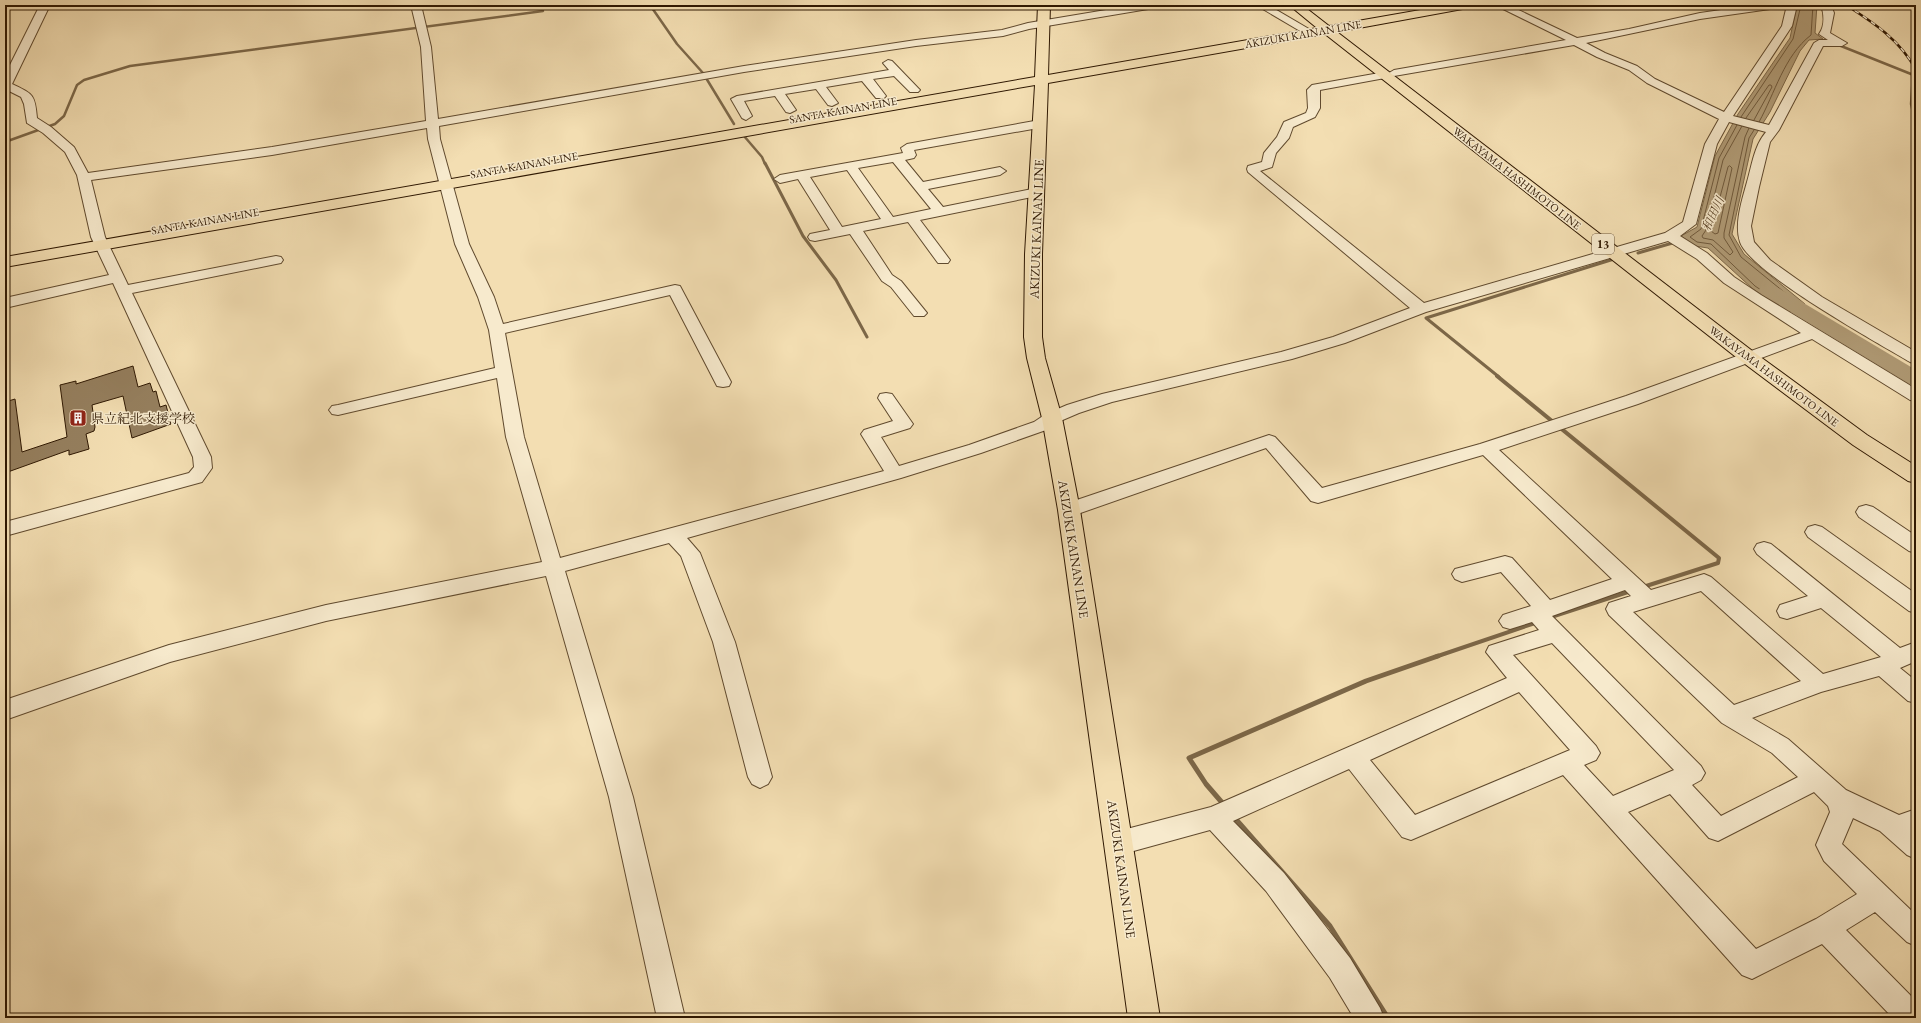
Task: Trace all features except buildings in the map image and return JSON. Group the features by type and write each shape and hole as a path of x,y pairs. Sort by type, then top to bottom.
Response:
{"main road":[{"name":"WAKAYAMA HASHIMOTO LINE","path":"1295,5 1330,27"},
{"name":"WAKAYAMA HASHIMOTO LINE","path":"1306,5 1330,27 1389,74 1754,355 1860,440 1916,476"},
{"name":"AKIZUKI KAINAN LINE","path":"1043,77 1304,29 1330,27 1440,5"},
{"name":"AKIZUKI KAINAN LINE","path":"1043,77 1330,27 1468,5"},
{"name":"AKIZUKI KAINAN LINE","path":"1044,14 1033,337 1036,358 1052,418 1069,510 1144,1018"},
{"name":"SANTA KAINAN LINE","path":"5,256 100,242 1043,77"},
{"name":"SANTA KAINAN LINE","path":"5,262 100,242"},
{"name":"WAKAYAMA HASHIMOTO LINE","path":"1754,355 1916,463"}],"street":[{"path":"5,529 195,478 203,468 202,457 100,242 84,177 70,150 47,130 31,120 30,104 26,95 5,86 45,5"},
{"path":"416,5 426,47 434,139 462,244 486,297 497,330 515,437 621,797 671,1018"},
{"path":"84,177 272,150 433,124 744,69 1003,33 1028,26 1044,14 1148,5"},
{"path":"1261,5 1304,29"},
{"path":"1500,5 1633,68 1651,81 1727,118 1771,129"},
{"path":"1421,309 1254,172 1253,169 1268,164 1268,155 1273,147 1285,135 1286,127 1290,123 1311,116 1314,108 1313,90 1316,87 1576,42 1700,16 1777,5"},
{"path":"5,710 177,652 326,613 554,567 895,474 1018,434 1040,426 1052,418 1073,409 1108,398 1198,378 1324,345 1421,309 1670,236 1689,224 1711,144 1735,102 1787,26 1792,5"},
{"path":"1826,5 1829,13 1826,32 1824,34 1842,43 1819,43 1764,142 1752,187 1744,226 1747,243 1764,263 1817,300 1916,359"},
{"path":"876,50 914,90"},
{"path":"746,116 738,99 897,72"},
{"path":"865,77 880,96"},
{"path":"819,85 832,103"},
{"path":"778,92 790,110"},
{"path":"780,179 910,155 906,148 1040,124"},
{"path":"896,157 939,211"},
{"path":"850,166 890,222"},
{"path":"919,187 1000,171"},
{"path":"802,175 838,232"},
{"path":"815,237 1037,192"},
{"path":"912,218 942,260"},
{"path":"854,229 887,278 896,284 919,313"},
{"path":"1670,236 1702,256 1729,280 1756,298 1812,334 1916,396"},
{"path":"5,303 276,260"},
{"path":"497,330 675,290 723,382"},
{"path":"1069,510 1269,441 1318,496 1486,448 1632,400 1812,334"},
{"path":"338,410 504,371"},
{"path":"886,398 904,424 870,434 895,474"},
{"path":"1486,448 1647,599"},
{"path":"1866,512 1916,546"},
{"path":"1815,532 1916,605"},
{"path":"672,534 690,552 724,642 760,778"},
{"path":"1764,549 1899,659 1916,694"},
{"path":"1462,574 1505,563 1556,633 1693,773 1609,809"},
{"path":"1510,621 1628,581"},
{"path":"1819,684 1704,582 1616,609 1730,716 1780,746 1837,798 1898,827 1916,820"},
{"path":"1787,611 1824,599"},
{"path":"1353,757 1411,829 1588,753 1497,652 1556,633"},
{"path":"1730,716 1819,684 1899,659"},
{"path":"1119,843 1214,818 1522,681"},
{"path":"1566,762 1752,965 1825,928 1877,896"},
{"path":"1673,781 1718,830 1817,779"},
{"path":"1837,798 1843,809 1842,817 1830,838 1829,845 1833,853 1916,933"},
{"path":"1214,818 1275,882 1340,968 1370,1018"},
{"path":"1889,823 1916,847"},
{"path":"1825,928 1913,1018"}],"water":[{"path":"1797,5 1817,5 1815,33 1823,39 1809,40 1800,51 1770,112 1753,139 1732,234 1744,254 1805,304 1788,313 1753,289 1708,248 1695,246 1681,236 1697,227 1715,156 1738,114 1790,38"}],"waterway":[{"path":"5,142 55,124 64,116 77,85 84,80 130,66 543,11 540,5"},
{"path":"650,5 677,44 703,73 734,124"},
{"path":"1836,44 1916,76"},
{"path":"1913,75 1911,104 1916,125"},
{"path":"744,136 762,157 765,164"},
{"path":"765,163 803,236 836,280 867,337"},
{"path":"1638,253 1676,242"},
{"path":"1499,377 1426,318 1614,259"},
{"name":"和田川","path":"1768,290 1916,379"},
{"path":"1497,376 1719,558 1718,563 1643,587"},
{"path":"1548,618 1631,591"},
{"path":"1435,657 1538,622"},
{"path":"1225,806 1206,784 1189,758 1366,681 1438,656"},
{"path":"1233,816 1330,926 1388,1018"}],"railway":[{"path":"1846,5 1886,33 1910,59 1916,70"}],"place":[{"name":"県立紀北支援学校","path":"78,418"}]}
